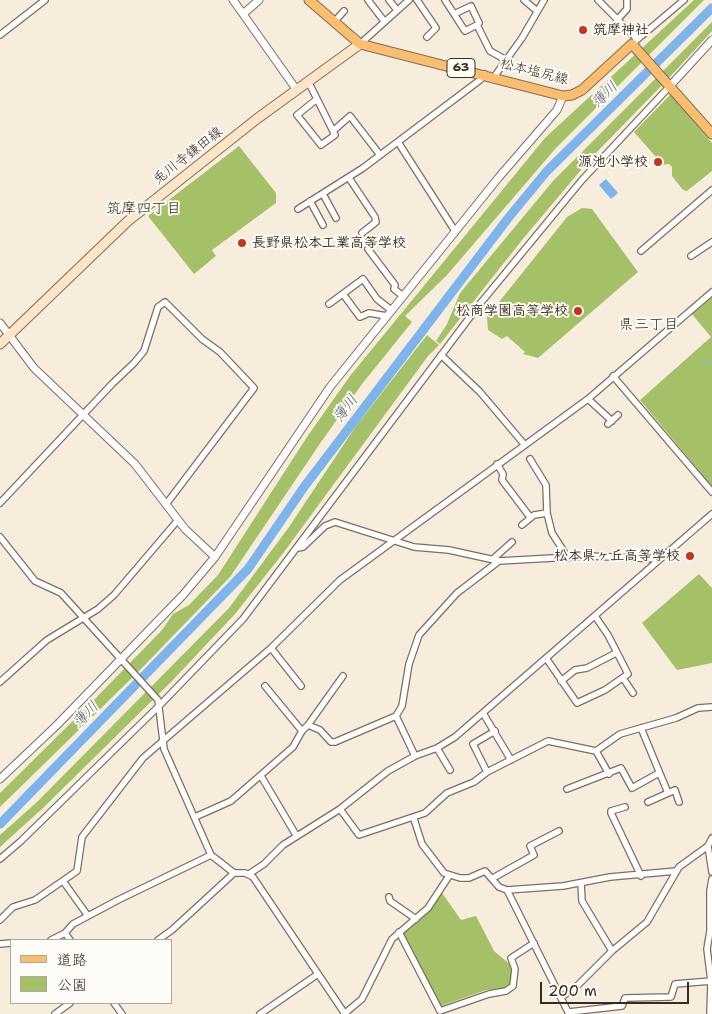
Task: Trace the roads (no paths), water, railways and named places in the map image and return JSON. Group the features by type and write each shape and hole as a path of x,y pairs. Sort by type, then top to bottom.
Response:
{"main road":[{"name":"松本塩尻線","path":"310,0 360,44 485,74 562,96 572,95 582,90 635,44"},
{"name":"兎川寺鎌田線","path":"0,344 128,221 296,89 360,44"},
{"path":"635,44 712,134"}],"street":[{"path":"0,35 46,0"},
{"path":"233,0 296,89"},
{"path":"242,14 259,0"},
{"path":"368,0 384,21"},
{"path":"390,0 397,10"},
{"path":"360,44 409,0"},
{"path":"417,0 436,28 427,37"},
{"path":"445,0 464,31 477,25"},
{"path":"524,0 537,11"},
{"path":"494,77 522,38 544,0"},
{"path":"618,20 627,9 627,0"},
{"path":"601,1 618,20 635,44 684,0"},
{"path":"454,14 470,6 479,22 477,25 490,51 506,60"},
{"path":"334,22 344,11"},
{"path":"0,858 21,841 243,619 442,355 582,180 668,84 710,45"},
{"path":"298,209 349,178 480,80 485,74"},
{"path":"308,82 335,135 321,145 297,115 317,100"},
{"path":"0,779 122,662 215,557 326,393 499,177 558,110 562,96"},
{"path":"333,131 350,116 380,155"},
{"path":"398,142 455,232"},
{"path":"349,178 375,217 376,222 362,234"},
{"path":"641,250 712,190"},
{"path":"323,194 336,218"},
{"path":"310,202 323,225"},
{"path":"691,256 712,242"},
{"path":"368,249 395,286 394,289 403,296"},
{"path":"329,304 363,279 389,313"},
{"path":"0,920 13,907 35,900 77,871 82,837 143,758 271,648 340,580 588,399 712,292"},
{"path":"343,294 360,316 369,313 389,313"},
{"path":"0,503 134,363 144,350 158,307 165,302 202,339 220,352 254,388 167,503"},
{"path":"0,323 34,368 135,464 167,503 178,520 215,557"},
{"path":"442,355 480,392 524,444"},
{"path":"614,376 712,492"},
{"path":"588,399 610,422 618,415"},
{"path":"530,459 546,485 546,513 552,533 568,558"},
{"path":"497,464 504,474 502,480 530,517"},
{"path":"522,524 530,517 546,513"},
{"path":"0,537 35,581 62,593 159,702 166,756 211,855 234,873 249,874 264,864 296,835 340,809 388,771 415,756 437,748 455,737 712,514"},
{"path":"0,682 47,640 84,618 114,595 178,520"},
{"path":"298,548 303,547 325,526 335,522 414,547 449,550 496,560 589,556 660,559"},
{"path":"308,725 320,730 331,742 335,742 396,716 402,706 412,651 418,634 457,593 496,560 512,542"},
{"path":"546,658 578,703 628,674 608,634 595,616"},
{"path":"271,648 301,686"},
{"path":"562,681 575,670 587,668 616,653"},
{"path":"195,817 225,806 293,748 302,731 343,676"},
{"path":"623,678 633,692"},
{"path":"265,686 302,731"},
{"path":"340,809 359,835 425,814 447,792 474,782 487,772 548,741 596,751 617,736 676,718 698,708 712,707"},
{"path":"484,713 511,760"},
{"path":"396,716 415,756"},
{"path":"641,728 668,793"},
{"path":"487,772 473,744 495,731"},
{"path":"437,748 450,770"},
{"path":"596,751 609,774"},
{"path":"567,789 622,769 632,788 659,772"},
{"path":"261,776 296,835"},
{"path":"648,802 675,790 679,802"},
{"path":"625,807 611,811 611,813 641,876"},
{"path":"414,818 422,844 444,873 449,876 469,878 485,870 500,887 507,890 676,871"},
{"path":"493,878 534,855 530,846 559,831"},
{"path":"561,997 575,988 612,951 648,922 676,871 708,846 712,838"},
{"path":"708,846 712,872"},
{"path":"53,939 65,933 73,924 88,916 211,855"},
{"path":"159,939 172,930 234,873"},
{"path":"249,874 344,1014 362,999 385,956 386,948 399,932 428,908 449,876"},
{"path":"710,1014 711,965 707,949 710,932 710,891 712,879"},
{"path":"63,881 88,916"},
{"path":"581,883 582,902 612,951"},
{"path":"507,890 569,1013 622,1006 625,998 671,997 675,984 711,981"},
{"path":"389,897 390,901 416,919"},
{"path":"399,932 440,1011 489,994 506,991 513,986 515,969 510,958 534,943"},
{"path":"65,933 69,939"},
{"path":"260,1014 318,974"},
{"path":"55,1014 69,1004"}],"water":[{"path":"606,179 618,193 611,199 599,185"}],"waterway":[{"name":"薄川","path":"0,824 248,569 304,487 509,217 547,171 712,8"},
{"path":"706,362 712,364"}],"place":[{"name":"筑摩神社","path":"583,30"},
{"name":"源池小学校","path":"658,162"},
{"name":"長野県松本工業高等学校","path":"242,243"},
{"name":"松商学園高等学校","path":"578,311"},
{"name":"松本県ヶ丘高等学校","path":"690,556"}],"district":[{"name":"筑摩四丁目","path":"144,209"},
{"name":"県三丁目","path":"649,325"}]}
